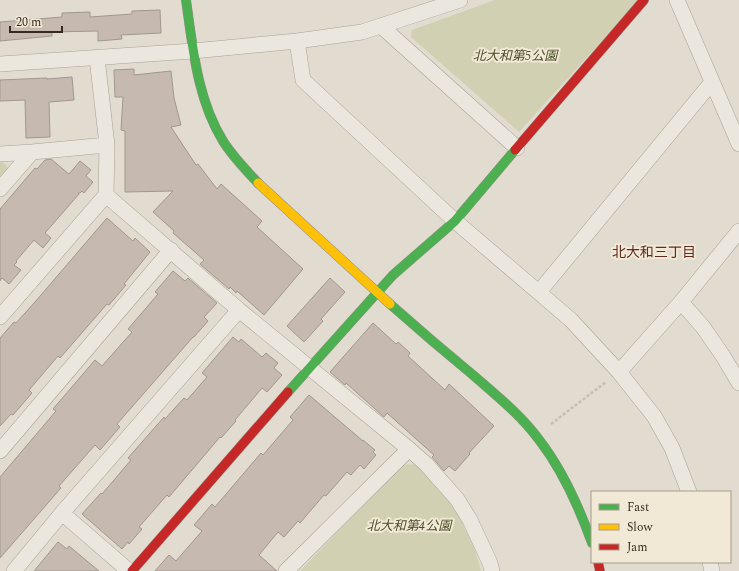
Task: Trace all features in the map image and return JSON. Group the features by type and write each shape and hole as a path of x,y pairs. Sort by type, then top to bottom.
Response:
{"street":[{"path":"186,0 193,51 205,102 216,127 228,148 247,171 268,192 377,292 512,409 544,446 560,470 584,521 591,540"},
{"path":"0,64 193,51 297,41 362,32 460,0"},
{"path":"132,571 309,367 377,292 393,275 455,221 644,0"},
{"path":"676,0 739,144"},
{"path":"381,26 517,148"},
{"path":"297,41 303,80 455,221 571,320 619,372 654,416 672,448 690,491"},
{"path":"0,317 106,195 107,145 96,58"},
{"path":"539,292 712,82"},
{"path":"0,154 107,145"},
{"path":"0,189 32,152"},
{"path":"106,195 239,310 426,464 458,499 470,520 490,563 492,571"},
{"path":"619,372 681,302 739,231"},
{"path":"0,451 171,250"},
{"path":"681,302 703,327 739,383"},
{"path":"14,571 62,513 239,310"},
{"path":"286,571 409,449"},
{"path":"62,513 129,571"}],"path":[{"path":"536,436 619,372"}],"green space":[{"name":"北大和第5公園","path":"495,0 639,0 519,132 411,37 412,30"},
{"path":"0,160 10,169 0,180"},
{"name":"北大和第4公園","path":"417,464 453,504 475,550 481,571 300,571 401,465"}],"building":[{"path":"160,10 161,33 121,35 122,39 98,41 98,31 52,32 52,36 0,41 0,22 62,17 62,13 90,12 90,17 132,14 132,11"},
{"path":"134,69 134,75 171,71 174,98 181,125 171,127 196,165 198,164 217,189 221,184 262,221 257,227 303,269 264,315 237,291 236,293 230,287 229,289 200,264 204,260 173,233 174,231 153,212 173,191 125,192 125,131 121,130 123,97 115,97 114,70"},
{"path":"72,77 74,100 49,102 50,137 26,138 25,100 0,101 0,80"},
{"path":"51,159 69,174 80,161 91,170 86,176 93,182 84,193 82,191 78,193 79,194 45,233 51,238 43,248 34,240 14,265 21,270 9,284 2,278 0,281 0,209 35,168 37,169 45,160"},
{"path":"107,218 133,241 135,238 150,252 124,284 126,285 109,305 107,304 60,358 58,356 29,390 32,393 13,415 11,414 0,426 0,338 35,302"},
{"path":"173,271 185,281 188,278 217,303 204,317 208,321 117,424 120,427 100,450 95,445 59,486 61,488 0,558 0,477 56,411 53,409 95,360 102,366 132,332 128,329 158,294 155,292"},
{"path":"330,278 345,292 321,319 323,321 304,342 287,326"},
{"path":"373,323 396,344 398,342 410,353 408,356 445,390 449,384 494,426 469,453 470,454 455,471 449,466 444,471 432,457 434,455 387,413 384,417 346,383 345,385 330,372"},
{"path":"233,337 239,342 241,339 262,357 266,353 278,363 274,368 282,375 267,392 262,388 235,420 236,421 221,438 220,437 169,497 167,495 139,527 142,529 129,544 128,542 122,549 82,514 101,493 102,494 131,460 128,458 164,417 165,419 184,398 187,400 207,377 202,373"},
{"path":"309,395 375,450 373,452 376,455 364,469 360,465 351,475 347,472 326,496 324,495 300,523 298,521 284,537 278,532 259,555 277,571 155,571 169,555 176,561 202,531 194,525 212,504 215,507 261,453 263,455 293,420 290,417"},
{"path":"58,542 67,549 69,546 99,571 34,571"}],"traffic: fast":[{"path":"186,0 197,73 207,108 214,125 227,147 258,183"},
{"path":"288,392 393,275 455,221 515,150"},
{"path":"390,304 500,398 533,432 563,477 582,516 591,540"}],"traffic: slow":[{"path":"258,183 390,304"}],"traffic: jam":[{"path":"515,150 644,0"},
{"path":"132,571 288,392"},
{"path":"598,563 600,571"}],"district":[{"name":"北大和三丁目","path":"654,252"}]}
